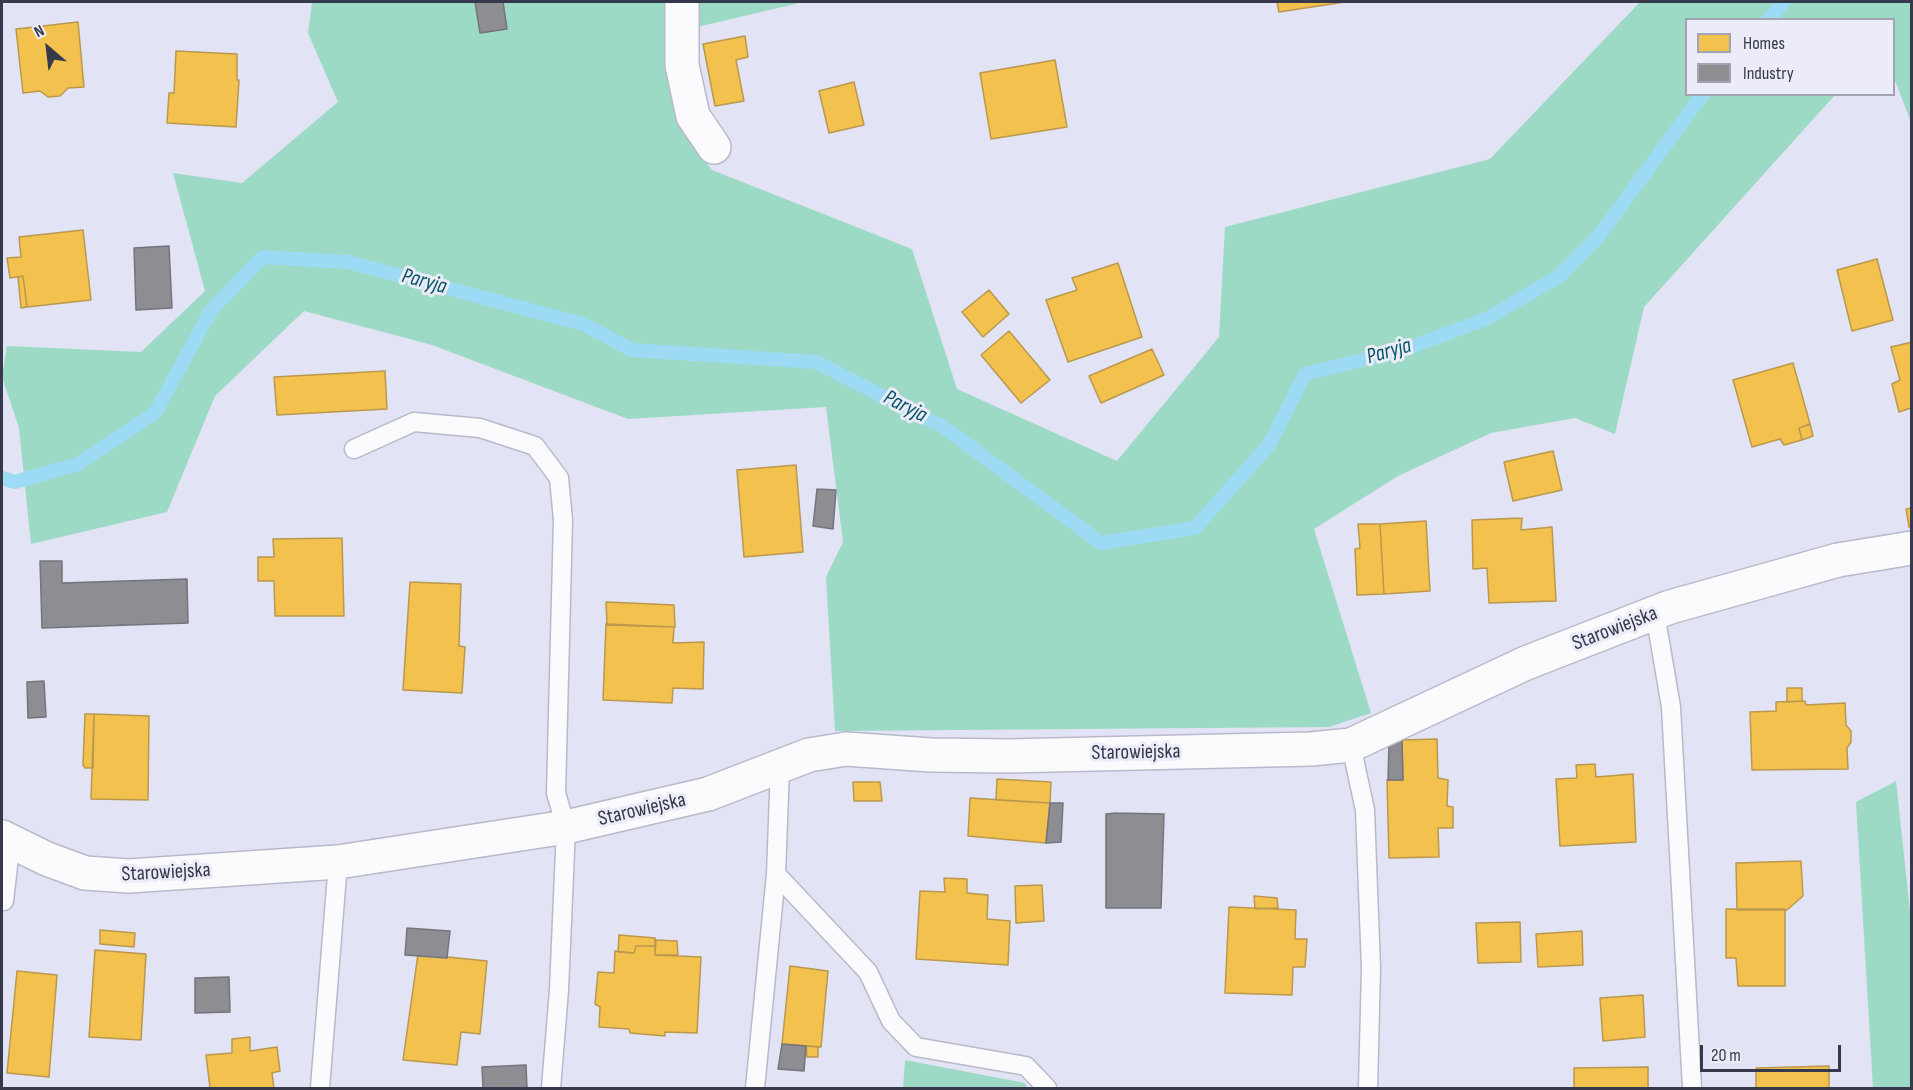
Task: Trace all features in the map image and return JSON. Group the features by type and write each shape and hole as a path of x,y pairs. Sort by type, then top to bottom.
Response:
{"street":[{"path":"682,2 682,65 693,116 714,147"},
{"name":"Starowiejska","path":"6,838 47,859 85,873 129,876 338,862 566,827 708,794 809,755 846,749 931,755 1009,756 1311,749 1351,745 1383,732 1453,695 1526,663 1655,613 1838,560 1911,548"}],"lane":[{"path":"354,449 414,422 480,428 535,446 560,478 563,520 556,793 566,827 559,990 550,1089"},
{"path":"1655,613 1671,706 1692,1089"},
{"path":"1351,745 1365,810 1371,968 1368,1089"},
{"path":"755,1089 776,874 780,767"},
{"path":"4,901 6,838"},
{"path":"320,1089 338,862"},
{"path":"776,874 868,972 891,1021 916,1047 1026,1066 1047,1089"}],"green space":[{"path":"312,2 673,2 673,75 693,146 712,170 912,249 957,389 1117,461 1219,337 1225,227 1490,159 1640,2 1911,2 1911,122 1895,81 1895,18 1685,18 1685,96 1834,96 1644,307 1615,434 1575,418 1491,433 1398,476 1314,529 1371,713 1329,727 835,731 826,577 843,542 826,407 628,419 432,345 304,311 215,396 167,512 31,544 19,428 2,377 7,346 141,352 205,291 173,173 242,183 338,102 308,33"},
{"path":"699,2 804,2 697,27"},
{"path":"1896,781 1912,929 1911,1088 1873,1088 1856,802"},
{"path":"905,1060 1025,1083 1027,1088 903,1088"}],"building: Homes":[{"path":"1277,2 1345,2 1279,12"},
{"path":"78,22 84,87 68,88 60,96 48,97 40,91 23,93 16,29"},
{"path":"745,36 748,57 736,60 744,101 715,106 703,44"},
{"path":"176,51 237,54 237,80 239,80 236,127 167,123 169,93 174,93"},
{"path":"1055,60 1067,127 991,139 980,73"},
{"path":"854,82 864,125 829,133 819,91"},
{"path":"83,230 91,300 27,307 23,276 10,278 7,258 21,257 19,237"},
{"path":"1877,259 1893,320 1852,331 1837,270"},
{"path":"1118,263 1142,337 1068,362 1046,300 1077,290 1072,278"},
{"path":"23,276 27,307 21,308 18,277"},
{"path":"989,290 1009,314 983,337 962,312"},
{"path":"1009,331 1050,380 1021,403 981,355"},
{"path":"1912,342 1912,411 1911,408 1899,412 1892,384 1900,380 1891,347"},
{"path":"1152,349 1164,375 1101,403 1089,376"},
{"path":"1793,363 1810,424 1799,428 1802,440 1784,445 1780,439 1752,447 1733,380"},
{"path":"385,371 387,409 277,415 274,377"},
{"path":"1810,424 1813,436 1802,440 1799,428"},
{"path":"1553,451 1562,490 1513,501 1504,462"},
{"path":"796,465 803,552 744,557 737,470"},
{"path":"1912,508 1912,526 1909,527 1906,509"},
{"path":"1522,518 1521,530 1552,527 1556,601 1489,603 1487,568 1473,569 1472,520"},
{"path":"1426,521 1430,591 1384,594 1380,524"},
{"path":"1358,524 1380,524 1384,594 1357,595 1355,549 1360,548"},
{"path":"342,538 344,616 275,616 274,581 258,581 258,557 274,557 273,539"},
{"path":"410,582 461,584 459,646 465,647 462,693 403,690"},
{"path":"606,602 674,605 675,627 607,625"},
{"path":"606,624 674,627 673,643 704,642 703,689 673,688 672,703 603,700"},
{"path":"1787,688 1802,688 1802,701 1787,702"},
{"path":"1805,701 1806,705 1845,703 1846,725 1851,731 1851,742 1847,748 1848,769 1752,770 1750,712 1776,711 1776,702"},
{"path":"85,714 94,714 93,768 85,768 83,765"},
{"path":"94,714 149,716 148,800 91,799"},
{"path":"1437,739 1438,778 1448,780 1447,806 1453,807 1453,828 1438,828 1439,857 1389,858 1387,780 1403,780 1402,740"},
{"path":"1595,764 1596,777 1633,774 1636,842 1560,846 1556,779 1577,778 1576,765"},
{"path":"997,779 1051,782 1050,803 996,800"},
{"path":"853,782 880,782 882,801 854,801"},
{"path":"970,798 1050,803 1046,843 968,836"},
{"path":"1801,861 1803,896 1787,910 1737,910 1736,863"},
{"path":"944,878 967,879 967,893 988,895 987,919 1010,921 1008,965 916,959 920,891 945,892"},
{"path":"1042,885 1044,921 1016,923 1015,886"},
{"path":"1254,896 1277,898 1278,908 1255,909"},
{"path":"1229,907 1296,910 1295,939 1307,939 1305,967 1293,967 1292,995 1225,993"},
{"path":"1726,909 1785,909 1785,986 1738,986 1736,958 1726,958"},
{"path":"1520,922 1521,962 1478,963 1476,923"},
{"path":"100,930 135,933 134,947 100,944"},
{"path":"1582,931 1583,965 1538,967 1536,934"},
{"path":"619,935 655,938 655,946 636,946 634,953 618,952"},
{"path":"656,940 677,941 678,955 655,955"},
{"path":"636,946 655,946 655,955 701,957 697,1033 665,1032 665,1036 630,1033 629,1029 599,1027 600,1007 595,1004 598,972 614,973 615,951 634,953"},
{"path":"95,950 146,954 141,1040 89,1037"},
{"path":"418,954 487,961 480,1034 461,1032 457,1065 403,1060"},
{"path":"790,966 828,971 821,1047 782,1044"},
{"path":"17,971 57,975 49,1077 7,1073"},
{"path":"1643,995 1645,1037 1603,1041 1600,998"},
{"path":"250,1037 250,1051 277,1047 280,1071 272,1073 274,1088 210,1088 206,1055 232,1053 232,1039"},
{"path":"806,1046 818,1047 818,1057 807,1057"},
{"path":"1829,1066 1829,1088 1756,1088 1756,1068"},
{"path":"1648,1067 1648,1088 1574,1088 1574,1068"}],"building: Industry":[{"path":"475,2 503,2 507,29 480,33"},
{"path":"169,246 172,308 136,310 134,248"},
{"path":"817,489 836,490 833,529 813,526"},
{"path":"40,561 62,561 62,583 187,579 188,623 42,628"},
{"path":"44,681 46,717 28,718 27,682"},
{"path":"1402,740 1403,780 1388,780 1389,744"},
{"path":"1050,803 1063,803 1061,842 1046,843"},
{"path":"1106,814 1164,814 1161,908 1106,908"},
{"path":"407,928 450,931 447,958 405,955"},
{"path":"229,977 230,1012 195,1013 195,978"},
{"path":"782,1044 806,1046 804,1071 778,1069"},
{"path":"526,1065 527,1088 483,1088 482,1067"}],"waterway":[{"name":"Paryja","path":"1770,18 1784,2"},
{"name":"Paryja","path":"2,478 15,482 78,464 155,413 212,309 263,257 348,262 583,324 632,350 816,362 945,428 1101,543 1195,528 1269,445 1305,374 1400,351 1486,319 1558,277 1598,237 1702,96"}]}
